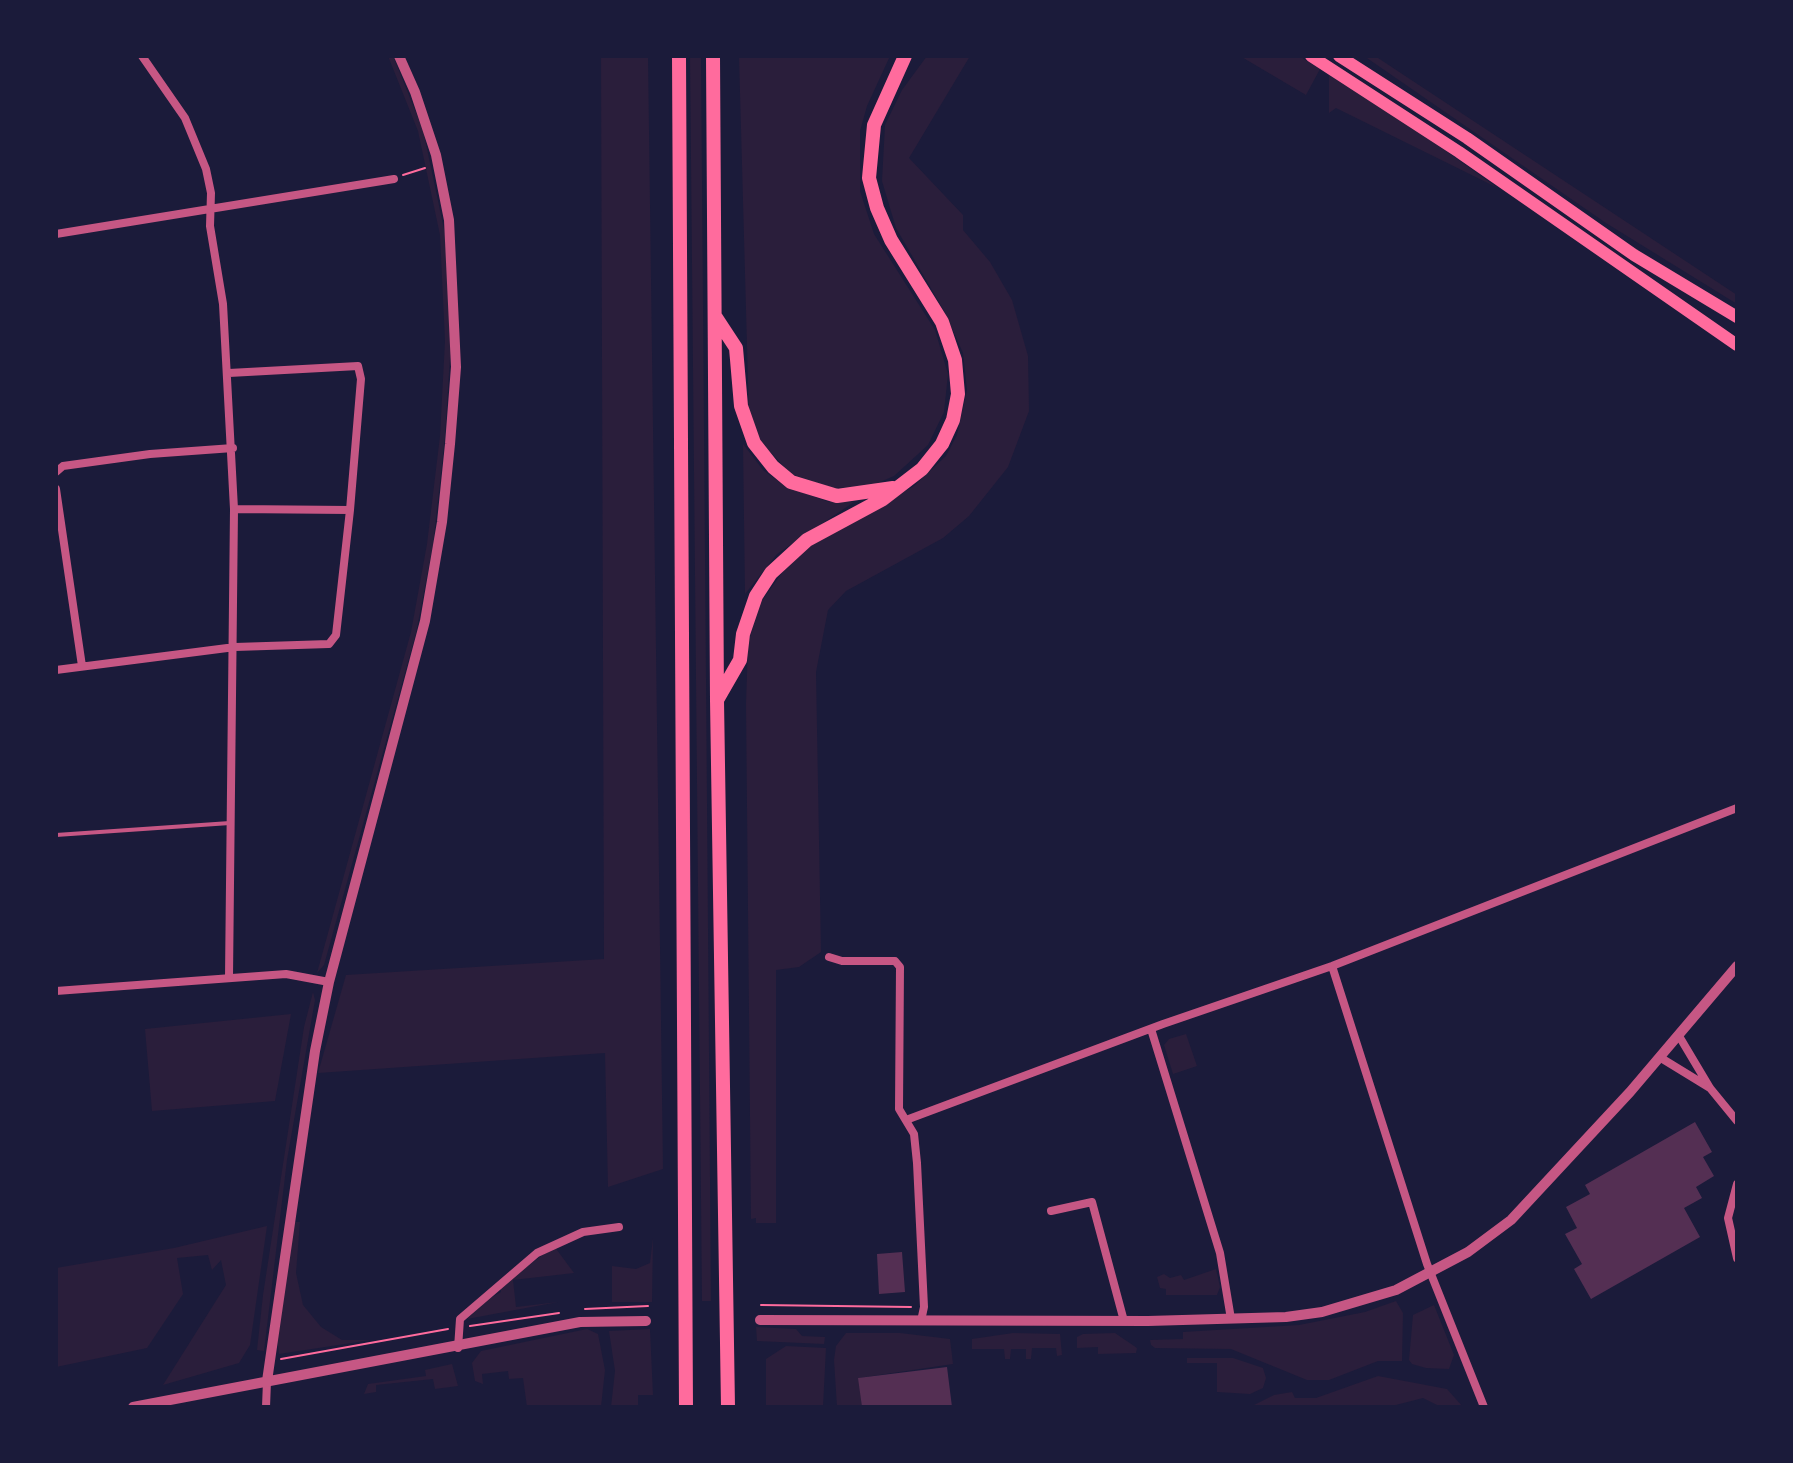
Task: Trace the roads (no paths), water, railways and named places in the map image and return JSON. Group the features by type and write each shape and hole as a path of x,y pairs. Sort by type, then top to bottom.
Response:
{"highway":[{"path":"679,56 686,1407"},
{"path":"713,56 717,700 728,1407"},
{"path":"717,700 740,660 743,634 756,596 771,573 807,540 901,486 922,469 942,444 953,420 958,394 955,360 942,322 891,240 877,208 869,178 874,125 905,56"},
{"path":"715,316 736,348 741,406 754,443 773,467 791,482 837,496 861,495 901,486"}],"main road":[{"path":"1311,56 1459,152 1737,345"},
{"path":"1339,56 1467,138 1634,255 1737,317"}],"street":[{"path":"142,56 185,118 196,142 211,193 209,211 229,373 235,647 229,977"},
{"path":"266,1407 297,1161 329,982 425,621 442,522 456,367 449,220 436,155 399,56"},
{"path":"56,234 394,179"},
{"path":"56,670 235,647 329,644 336,635 361,379 358,366 229,373"},
{"path":"56,472 63,466 150,454 233,448"},
{"path":"56,489 82,666"},
{"path":"234,509 350,510"},
{"path":"906,1120 1332,966 1737,808"},
{"path":"829,957 842,961 895,961 900,967 899,1109 914,1134 924,1307 921,1321"},
{"path":"1332,966 1431,1274 1484,1407"},
{"path":"760,1320 1231,1319 1322,1312 1396,1290 1431,1274 1511,1220 1549,1183 1661,1058 1737,966"},
{"path":"56,991 286,974 329,982"},
{"path":"1151,1029 1220,1253 1231,1319"},
{"path":"1679,1036 1710,1088 1737,1121"},
{"path":"1661,1058 1710,1088"},
{"path":"1737,1184 1728,1218 1737,1258"},
{"path":"1051,1211 1092,1202 1124,1321"},
{"path":"458,1348 460,1319 537,1253 583,1232 619,1227"},
{"path":"133,1407 458,1348 580,1322 646,1321"}],"lane":[{"path":"56,835 232,823"}]}
